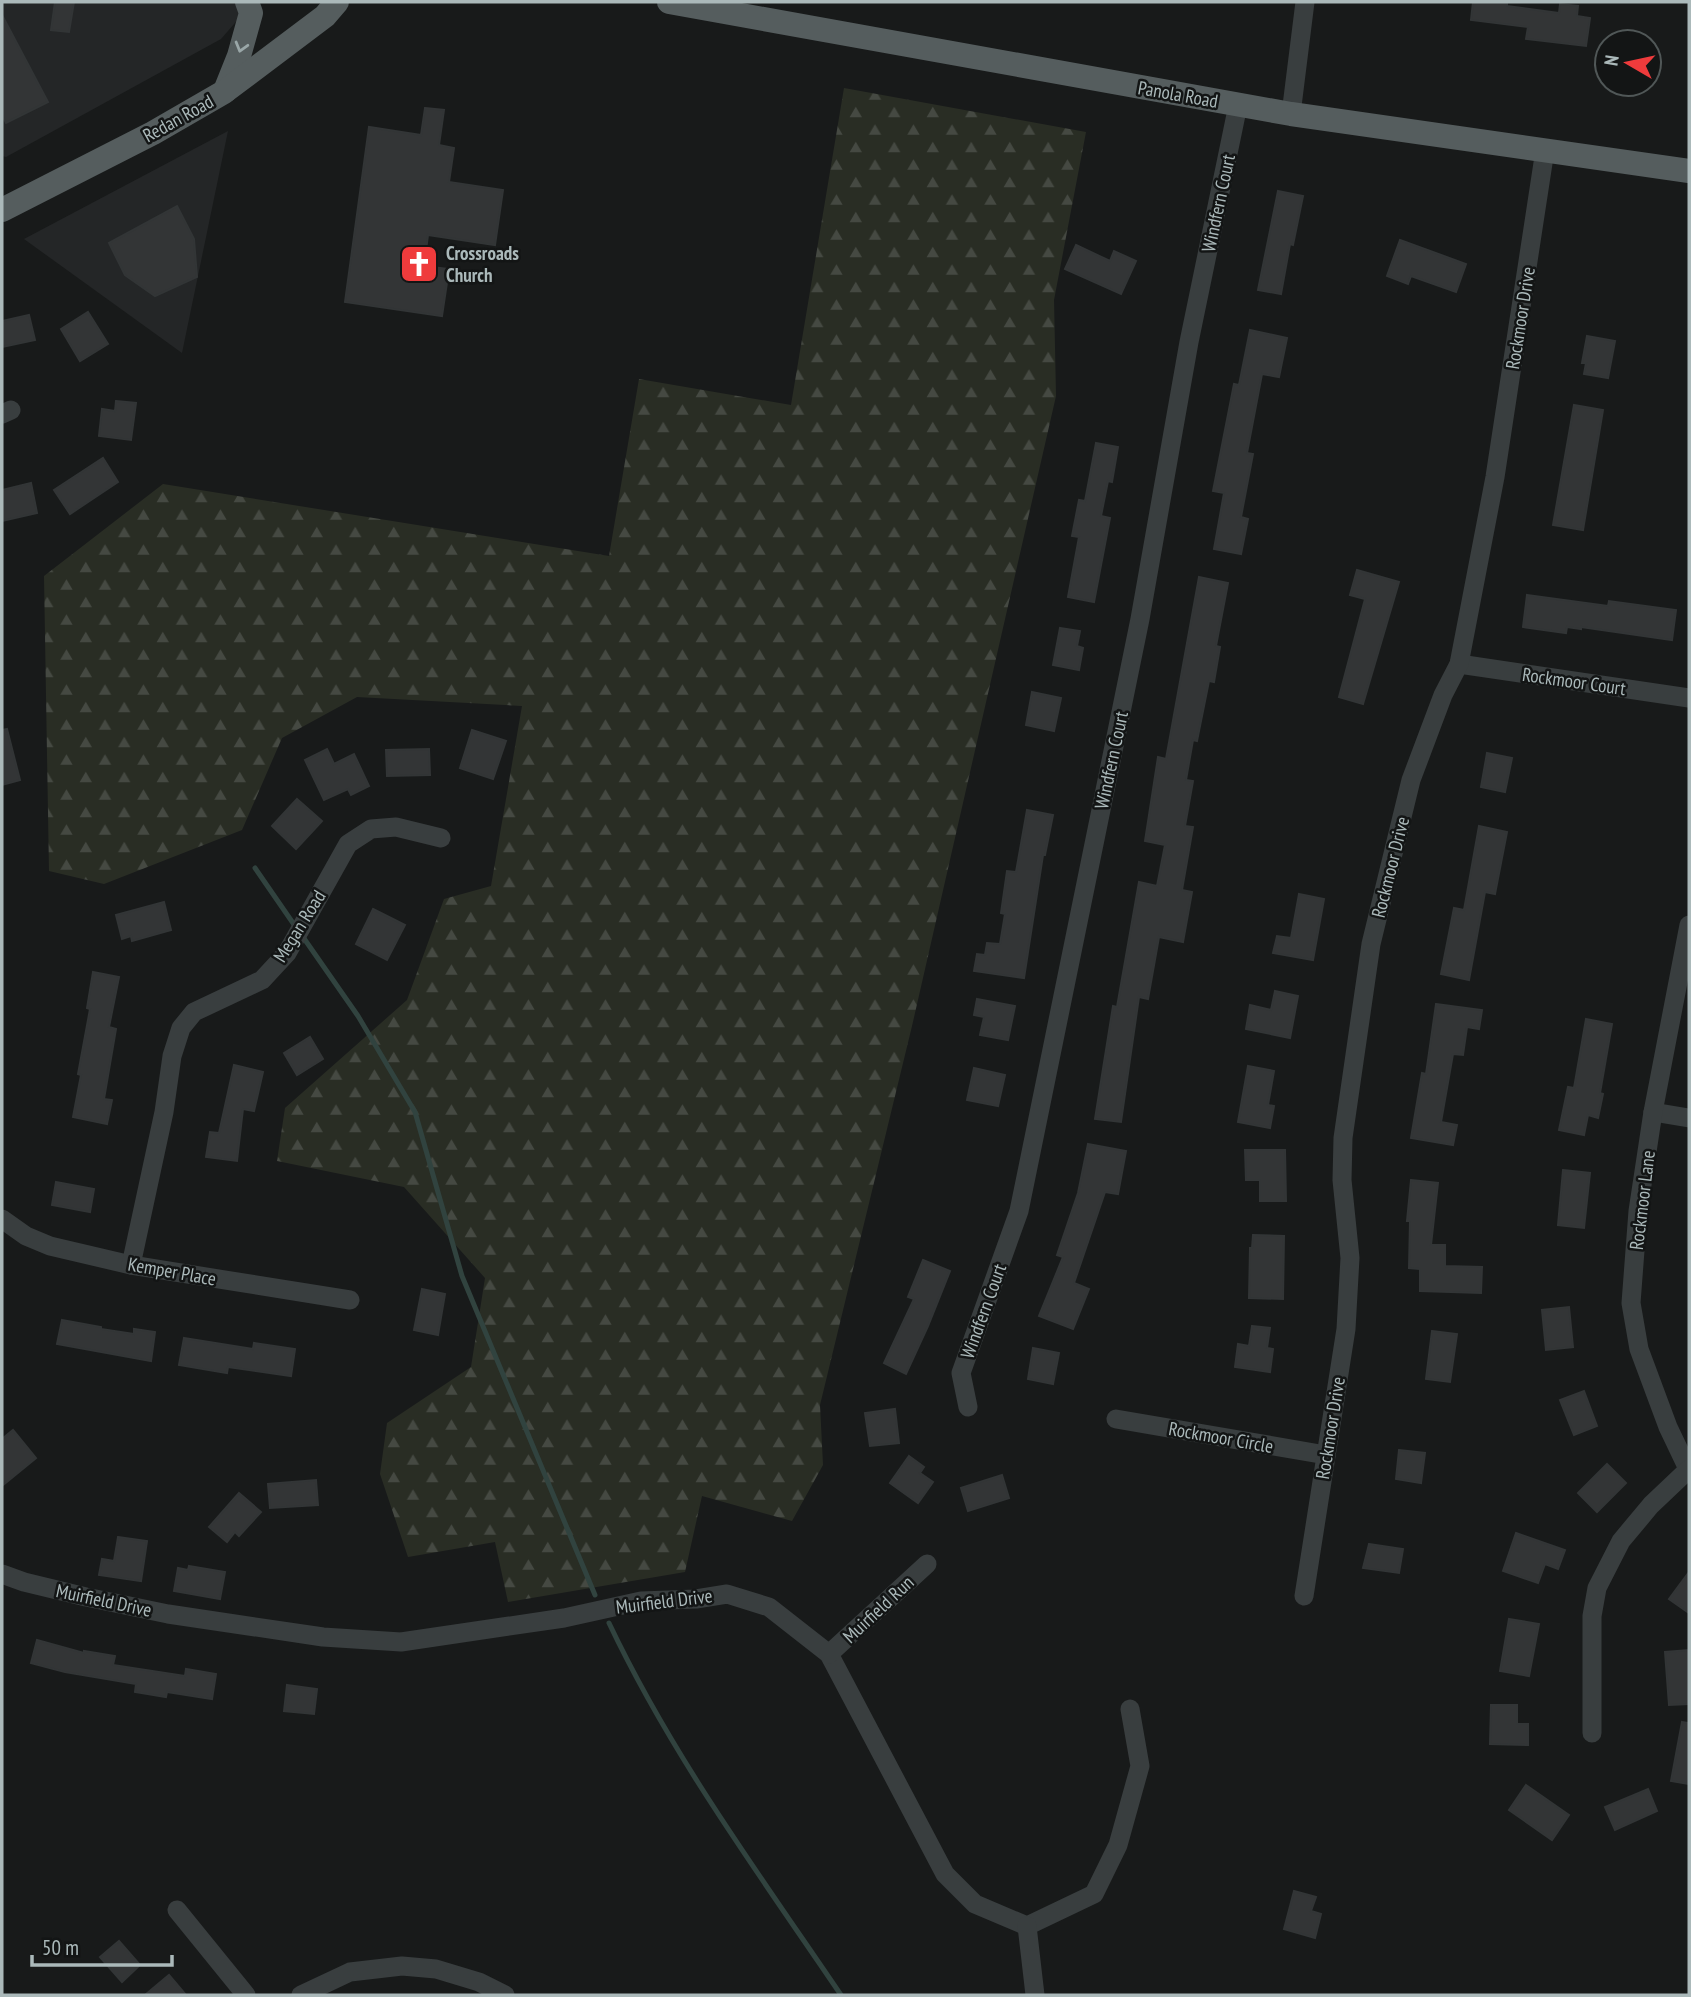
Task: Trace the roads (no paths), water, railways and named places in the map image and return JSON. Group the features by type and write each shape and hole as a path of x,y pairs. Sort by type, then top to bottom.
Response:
{"main road":[{"path":"224,92 239,56 251,13 247,2"},
{"name":"Redan Road","path":"2,210 153,133 224,92 325,16 337,2"},
{"name":"Panola Road","path":"669,2 1291,114 1689,171"}],"street":[{"path":"1291,114 1305,2"},
{"name":"Windfern Court","path":"968,1407 961,1373 1019,1211 1140,619 1189,342 1238,105"},
{"name":"Rockmoor Drive","path":"1304,1596 1346,1329 1350,1258 1342,1180 1343,1138 1371,944 1411,780 1443,695 1459,664 1496,477 1545,150"},
{"name":"Rockmoor Court","path":"1459,664 1689,698"},
{"name":"Megan Road","path":"131,1265 164,1112 172,1056 181,1028 194,1012 262,980 287,953 348,845 371,829 396,827 441,838"},
{"name":"Rockmoor Lane","path":"1689,925 1653,1112 1638,1211 1631,1303 1639,1349 1668,1427 1689,1469"},
{"path":"1653,1112 1689,1118"},
{"name":"Kemper Place","path":"2,1219 26,1236 50,1246 131,1265 350,1300"},
{"name":"Rockmoor Circle","path":"1116,1419 1326,1455"},
{"path":"1592,1733 1592,1616 1597,1588 1621,1541 1651,1505 1689,1469"},
{"name":"Muirfield Run","path":"829,1654 927,1564"},
{"name":"Muirfield Drive","path":"2,1574 86,1597 168,1614 323,1637 401,1642 564,1618 641,1601 696,1599 727,1594 769,1607 829,1654 945,1874 975,1904 1027,1926"},
{"path":"1035,1995 1027,1926 1094,1894 1118,1845 1140,1766 1130,1709"},
{"path":"177,1910 246,1995"},
{"path":"300,1995 351,1972 402,1966 436,1969 479,1982 505,1995"}],"waterway":[{"path":"255,868 295,926"},
{"path":"303,937 358,1016 415,1112 462,1276 595,1595"},
{"path":"609,1623 688,1767 841,1995"}],"place":[{"name":"Crossroads Church","path":"419,264"}]}
